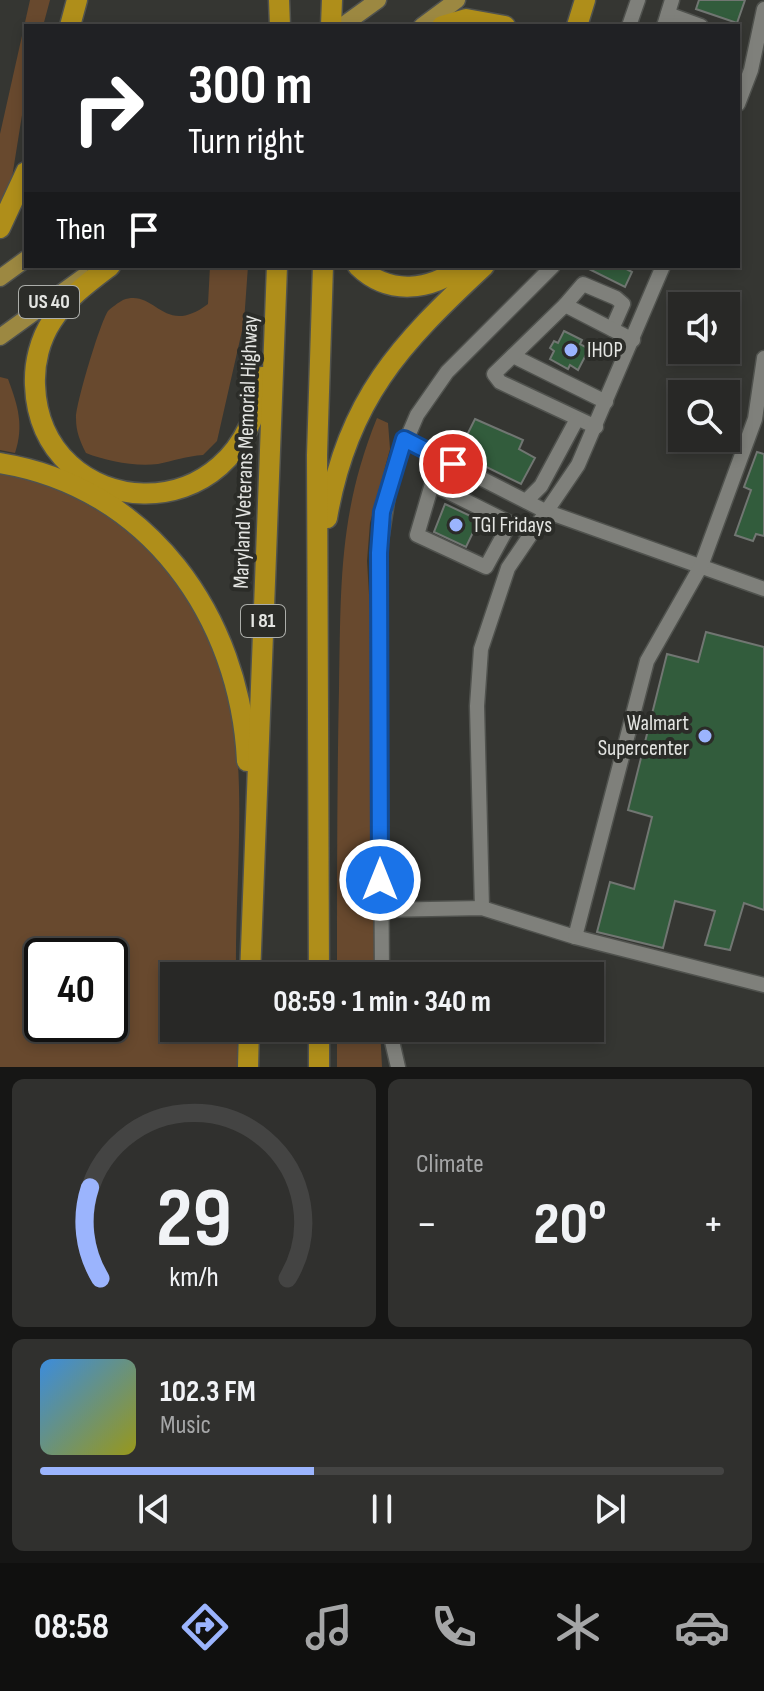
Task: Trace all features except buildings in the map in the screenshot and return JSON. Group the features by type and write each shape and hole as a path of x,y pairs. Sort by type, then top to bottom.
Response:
{"highway":[{"path":"57,24 63,0"},
{"path":"71,24 77,0"},
{"path":"279,0 280,24"},
{"path":"287,24 288,0"},
{"path":"331,24 332,0"},
{"path":"578,24 585,0"},
{"path":"449,24 466,19 494,24"},
{"path":"0,228 24,176"},
{"path":"107,268 83,287 52,321 37,359 36,399 50,439 83,474 104,486 145,495 170,492 208,476 225,464 250,429 261,389 276,268"},
{"name":"Maryland Veterans Memorial Highway","path":"250,962 276,268"},
{"name":"I 81","path":"319,962 317,641 323,268"},
{"path":"360,268 373,278 404,288 438,281 460,268"},
{"path":"317,641 331,490 353,427 375,385 408,339 482,268"},
{"path":"0,463 61,481 104,503 153,540 198,595 218,630 237,683 246,745 253,889"},
{"path":"248,1067 249,1042"},
{"path":"319,1042 319,1067"}],"main road":[{"path":"345,24 378,0"},
{"path":"425,24 457,0"},
{"name":"US 40","path":"0,278 24,260"},
{"name":"US 40","path":"0,337 94,268"}],"street":[{"path":"630,24 638,0"},
{"path":"740,94 764,9"},
{"path":"668,13 696,24"},
{"path":"382,962 379,553 382,512 404,439 447,372 551,268"},
{"path":"482,908 477,678 481,649 505,575 578,465 662,268"},
{"path":"596,427 500,382 494,374 583,284 623,304 612,329"},
{"path":"565,305 633,340"},
{"path":"513,356 606,402"},
{"path":"575,937 647,661 701,566 755,419 764,358"},
{"path":"526,501 541,486 577,419"},
{"path":"404,439 545,511 764,589"},
{"path":"505,575 417,535 432,484 530,533"},
{"path":"486,567 510,523"},
{"path":"380,910 482,908 575,937 764,985"},
{"path":"392,1042 398,1067"}],"shaded area":[{"path":"30,0 50,0 44,24 25,24"},
{"path":"24,27 24,103 7,209 0,226 0,134"},
{"path":"210,268 248,268 244,322 217,441 203,455 158,464 121,463 86,453 78,432 77,410 94,346 108,311 123,300 134,298 144,300 170,315 180,316 208,304"},
{"path":"0,377 8,379 17,407 19,433 15,453 0,450"},
{"path":"377,418 388,423 390,449 370,523 367,561 373,661 377,962 337,962 340,617 348,519 364,453"},
{"path":"0,472 64,491 121,526 170,572 203,621 224,675 235,732 239,791 236,962 160,962 160,1042 237,1042 237,1067 0,1067"},
{"path":"337,1042 381,1042 382,1067 337,1067"}],"place":[{"name":"IHOP","path":"571,350"},
{"name":"TGI Fridays","path":"456,525"},
{"name":"Walmart Supercenter","path":"705,736"}],"route":[{"path":"380,880 379,553 382,512 404,439 453,464"}]}
